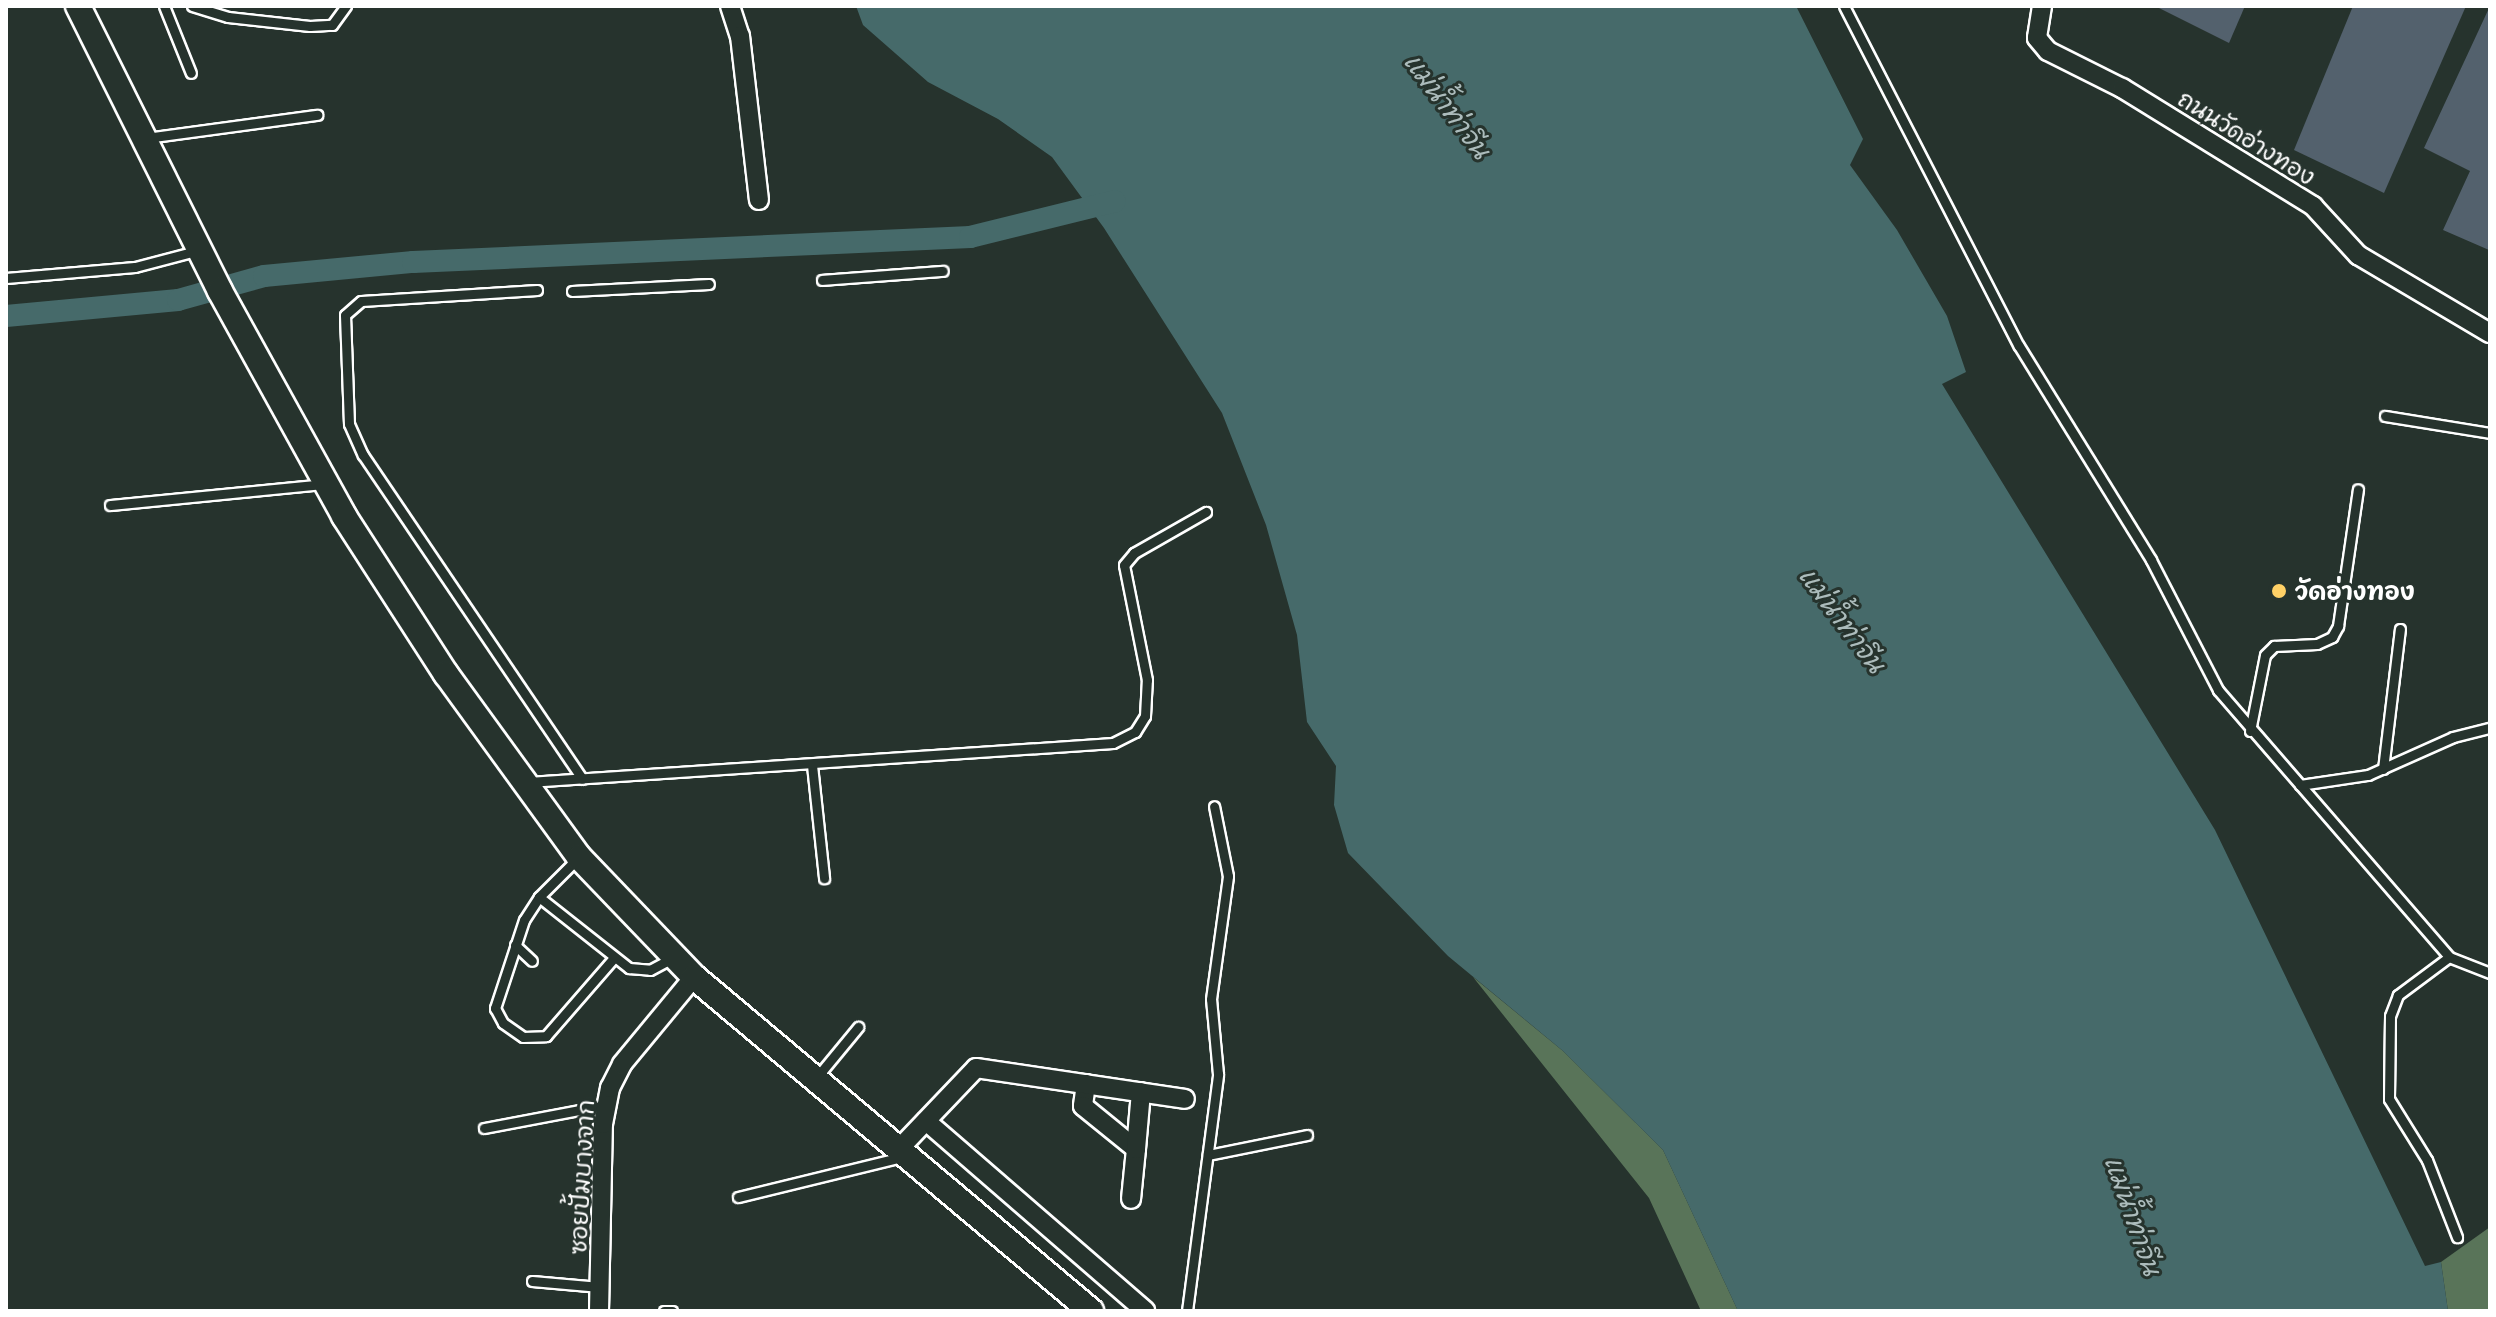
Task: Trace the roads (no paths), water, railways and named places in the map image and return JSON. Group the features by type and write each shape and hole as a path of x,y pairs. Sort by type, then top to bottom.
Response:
{"main road":[{"path":"78,6 216,284 388,589 579,857 694,977 813,1082 1091,1311"}],"street":[{"path":"730,6 740,36 759,200"},
{"name":"ถนนวัดอ่างทอง","path":"2042,6 2037,38 2048,51 2122,88 2313,206 2358,255 2490,333"},
{"name":"ซอยปั้มบางจาก","path":"599,1311 606,1105 622,1064 694,977"},
{"path":"901,1153 926,1121 976,1068 1185,1099"},
{"path":"1086,1084 1083,1106 1136,1149"},
{"path":"1131,1199 1141,1092"},
{"path":"926,1121 1145,1311"}],"lane":[{"path":"164,6 191,73"},
{"path":"192,6 228,17 310,26 332,25 346,6"},
{"path":"1844,6 2019,346 2151,560 2218,690 2250,731 2449,957 2490,973"},
{"path":"144,138 317,115"},
{"path":"6,278 135,267 200,250"},
{"path":"822,280 943,271"},
{"path":"572,291 709,284"},
{"path":"537,290 361,301 345,315 349,424 363,455 582,779"},
{"path":"2385,416 2490,433"},
{"path":"110,505 327,484"},
{"path":"2250,731 2265,655 2274,646 2317,644 2332,637 2338,626 2358,489"},
{"path":"524,783 1113,743 1135,732 1145,716 1147,680 1124,565 1134,553 1206,512"},
{"path":"2383,769 2400,629"},
{"path":"2300,785 2349,781 2453,737 2490,728"},
{"path":"812,765 824,878"},
{"path":"1187,1311 1218,1074 1211,999 1228,876 1214,806"},
{"path":"579,857 539,897 515,945 495,1008 503,1023 523,1037 546,1036 613,959"},
{"path":"539,897 613,959 629,968 650,970 674,957"},
{"path":"515,945 532,961"},
{"path":"2449,957 2398,995 2390,1016 2389,1099 2427,1160 2457,1237"},
{"path":"568,993 577,1003"},
{"path":"813,1082 858,1027"},
{"path":"484,1128 606,1105"},
{"path":"1208,1155 1307,1135"},
{"path":"738,1197 901,1153"},
{"path":"532,1281 600,1287"},
{"path":"664,1311 672,1311"}],"water":[{"name":"แม่น้ำท่าจีน","path":"856,6 1796,6 1863,139 1850,165 1897,230 1947,316 1966,372 1942,384 2215,830 2425,1266 2441,1262 2448,1311 1738,1311 1663,1150 1563,1051 1448,956 1348,853 1334,805 1336,766 1307,722 1297,635 1266,525 1222,413 1104,228 1052,157 998,119 928,82 863,25"}],"waterway":[{"path":"6,316 178,300 264,276 413,262 970,237 1115,201"}],"place":[{"name":"วัดอ่างทอง","path":"2279,591"}]}
